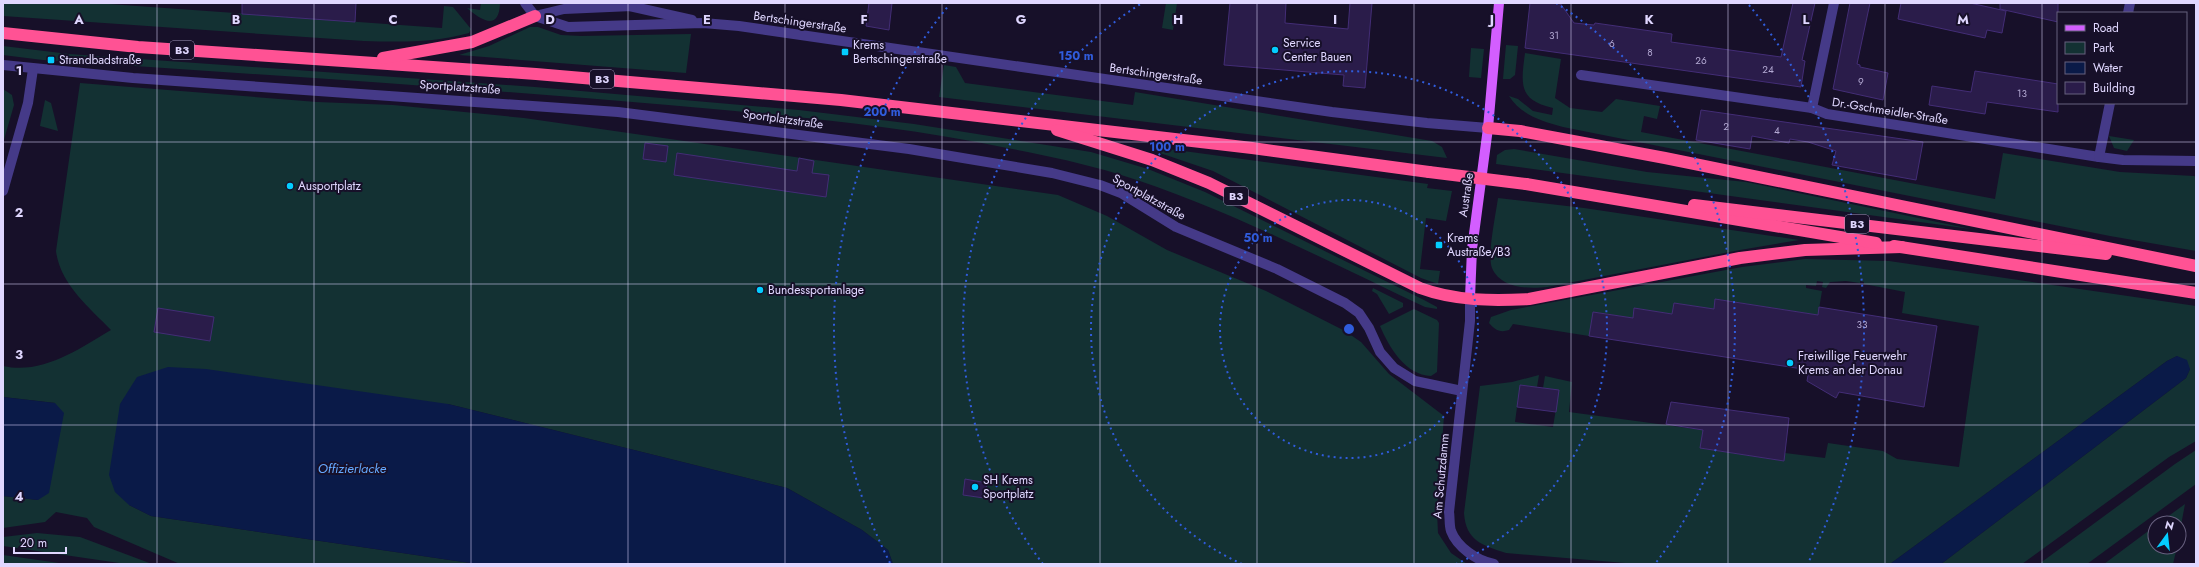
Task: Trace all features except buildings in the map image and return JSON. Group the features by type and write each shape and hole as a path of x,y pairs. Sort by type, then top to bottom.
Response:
{"highway":[{"path":"362,61 472,42 535,16"},
{"name":"B3","path":"3,33 138,47 362,61 711,88 1029,121 1429,172 2192,265"},
{"name":"B3","path":"1029,121 1152,160 1209,183 1420,288 1443,296 1470,298"},
{"path":"1488,128 1520,131 1665,158 2192,265"},
{"name":"B3","path":"1526,184 1902,247 2196,293"},
{"path":"1470,298 1505,300 1529,299 1740,258 1805,250 1902,247"}],"main road":[{"name":"Austraße","path":"1470,298 1472,249 1488,128 1499,3"}],"street":[{"name":"Bertschingerstraße","path":"525,3 535,16 554,24 581,28 703,23"},
{"name":"Bertschingerstraße","path":"619,3 703,23 799,35 1332,112 1434,124 1488,128"},
{"path":"1812,108 1834,3"},
{"name":"Bertschingerstraße","path":"535,16 564,9 632,6"},
{"path":"3,65 33,68 28,103 3,192"},
{"name":"Sportplatzstraße","path":"33,68 134,78 618,112 909,149 1052,173 1100,185 1121,193 1176,227 1276,269 1345,303 1359,313 1370,328 1380,352 1394,368 1415,381 1462,391"},
{"name":"Dr.-Gschmeidler-Straße","path":"1581,75 1812,108 1827,114 2099,157 2123,160 2196,161"},
{"path":"2099,157 2110,104"},
{"name":"Austraße","path":"1462,391 1470,322 1470,298"},
{"name":"Am Schutzdamm","path":"1462,391 1449,512 1451,530 1460,544 1476,558 1494,564"}],"green space":[{"path":"3,3 95,3 442,28 444,6 453,7 471,29 469,33 443,39 403,42 364,41 3,16"},
{"path":"481,3 500,3 499,12 496,18 488,21 467,8 480,10"},
{"path":"1166,3 1177,3 1173,30 1162,28"},
{"path":"530,27 538,27 561,35 581,36 691,34 686,73 459,55 489,46"},
{"path":"1506,45 1518,46 1515,75 1510,79 1503,79"},
{"path":"3,46 69,54 535,87 799,110 914,124 1091,152 1148,169 1205,192 1424,300 1437,307 1437,309 1425,307 1274,235 1158,187 1077,163 1035,153 965,140 839,122 590,98 43,60 3,55"},
{"path":"1471,48 1484,49 1481,78 1469,77"},
{"path":"1525,53 1561,59 1555,98 1570,108 1602,112 1616,99 1660,106 1657,119 1644,116 1641,132 1995,199 2003,153 2120,172 2194,176 2196,177 2196,251 2110,236 1555,125 1526,113 1514,103 1509,96 1518,99 1533,111 1552,115 1553,108 1542,105 1533,100 1524,89 1523,74"},
{"path":"944,65 956,67 965,83 1133,105 1135,92 1432,141 1442,147 1447,158 939,97"},
{"path":"80,83 317,102 393,105 524,118 1058,195 1107,216 1167,250 1266,291 1345,331 1361,342 1389,374 1444,416 1437,512 1438,533 1451,553 1467,564 893,564 888,550 862,530 787,488 448,404 129,505 151,516 477,564 180,564 94,527 87,518 56,512 45,522 3,528 3,496 38,500 55,403 3,397 3,366 18,368 46,364 73,352 111,330 85,304 69,284 63,274 56,251"},
{"path":"3,89 12,95 14,105 3,143"},
{"path":"45,100 51,103 58,131 40,126"},
{"path":"2109,136 2134,140 2127,151 2114,148"},
{"path":"1154,147 1428,184 1427,188 1452,191 1446,221 1426,218 1420,269 1440,271 1438,284 1421,278 1213,171 1154,151"},
{"path":"1514,149 1647,172 1746,182 1971,229 1496,164 1497,155 1505,150"},
{"path":"1498,198 1584,208 1799,240 1547,287 1532,288 1516,286 1502,280 1496,275 1492,268 1491,245"},
{"path":"1805,259 1889,261 2196,306 2196,441 2169,457 2022,564 1941,564 2186,378 2190,369 2177,356 2167,361 1890,564 1637,564 1506,553 1483,544 1472,536 1465,522 1464,513 1480,386 1512,382 1539,375 1537,387 1520,385 1515,422 1553,427 1559,390 1543,388 1545,376 1572,382 1569,412 1703,430 1700,448 1783,461 1785,453 1825,458 1828,443 1883,451 1897,459 1959,467 1979,326 1902,313 1905,292 1864,284 1864,282 1860,281 1860,283 1846,281 1830,282 1826,288 1822,287 1823,282 1817,281 1816,286 1806,285 1806,288 1822,291 1818,315 1716,299 1714,309 1674,303 1672,314 1634,308 1633,318 1593,312 1589,336 1513,324 1509,330 1500,331 1489,323 1491,317 1511,310 1742,267"},
{"path":"1373,288 1403,303 1403,307 1389,314 1377,294 1372,291"},
{"path":"1414,309 1437,320 1439,323 1437,372 1431,376 1413,371 1406,365 1393,351 1380,326"},
{"path":"2196,450 2196,484 2154,515 2147,515 2147,520 2087,564 2039,564"},
{"path":"2185,504 2183,515 2170,515"},
{"path":"2147,532 2147,555 2175,555 2173,564 2104,564"},
{"path":"37,533 80,537 152,564 126,564 3,546 3,537"},
{"path":"3,555 66,564 3,564"}],"water":[{"path":"2177,356 2187,360 2190,369 2186,378 1941,564 1890,564 2167,361"},
{"name":"Offizierlacke","path":"168,367 206,369 448,404 787,488 862,530 888,550 893,564 477,564 151,516 129,505 115,492 109,475 120,404 137,377"},
{"path":"3,397 55,403 64,413 49,493 38,500 3,496"}],"place":[{"name":"Service Center Bauen","path":"1275,50"},
{"name":"Krems Bertschingerstraße","path":"845,52"},
{"name":"Strandbadstraße","path":"51,60"},
{"name":"Ausportplatz","path":"290,186"},
{"name":"Krems Austraße/B3","path":"1439,245"},
{"name":"Bundessportanlage","path":"760,290"},
{"name":"Freiwillige Feuerwehr Krems an der Donau","path":"1790,363"},
{"name":"SH Krems Sportplatz","path":"975,487"}]}
